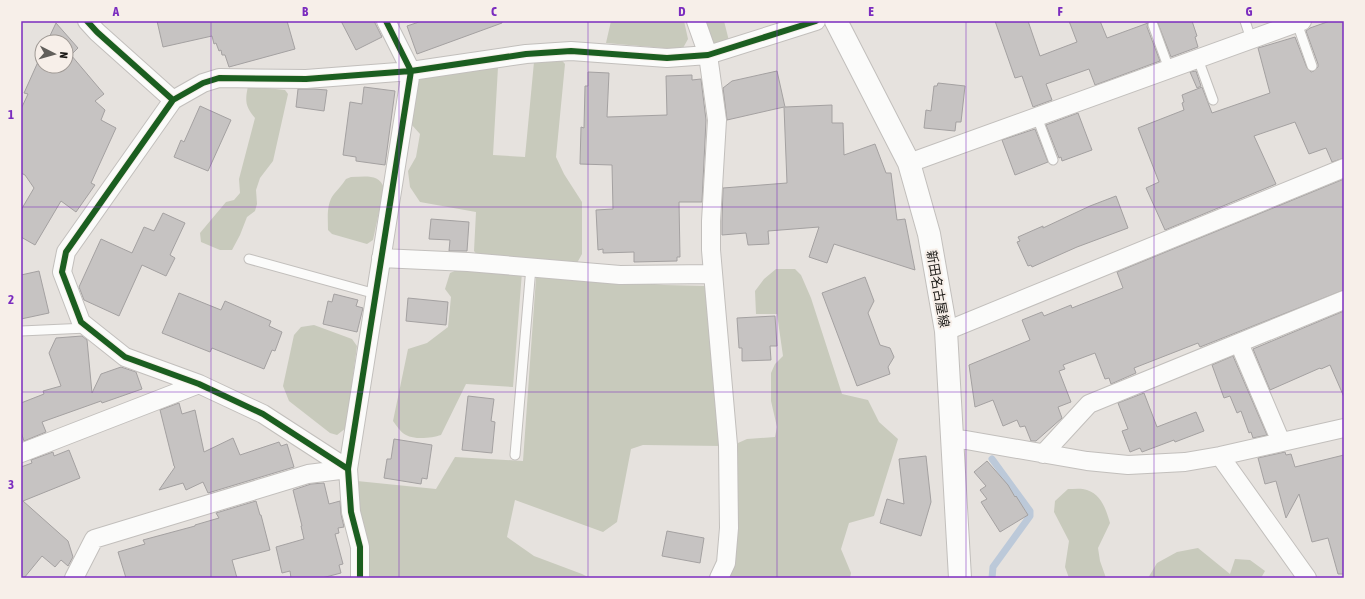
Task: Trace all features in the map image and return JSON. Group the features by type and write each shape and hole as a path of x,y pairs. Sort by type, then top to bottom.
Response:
{"main road":[{"name":"新田名古屋線","path":"836,21 909,163 929,234 946,331 960,578"}],"street":[{"path":"87,21 97,32 173,100"},
{"path":"360,578 360,547 351,512 348,469 410,71 386,21"},
{"path":"696,21 708,55 717,120 710,221 712,274 728,445 729,528 726,563 719,578"},
{"path":"348,469 263,414 199,384 125,357 81,322 62,272 66,252 173,100 204,83 219,78 306,79 410,71 526,54 571,51 667,58 708,55 816,21"},
{"path":"909,163 1299,22"},
{"path":"946,331 1344,168"},
{"path":"382,258 468,262 620,275 712,274"},
{"path":"1043,454 1089,404 1344,300"},
{"path":"1240,343 1281,442"},
{"path":"21,453 199,384"},
{"path":"952,439 966,440 1087,461 1128,465 1185,462 1220,456 1344,428"},
{"path":"1220,456 1307,578"},
{"path":"74,578 94,539 308,474 348,469"}],"lane":[{"path":"1244,21 1251,40"},
{"path":"1299,22 1312,66"},
{"path":"1153,25 1170,69"},
{"path":"1198,59 1213,100"},
{"path":"1037,117 1053,160"},
{"path":"249,259 376,294"},
{"path":"515,455 531,267"},
{"path":"21,331 89,328"}],"shaded area":[{"path":"611,21 684,21 688,39 683,48 675,49 606,43"},
{"path":"699,21 724,21 729,41 716,44 704,39"},
{"path":"558,56 565,64 556,157 564,174 582,202 582,254 577,263 479,257 474,251 476,212 420,202 410,187 408,171 416,157 420,134 411,124 416,82 427,76 498,67 493,155 525,157 534,62"},
{"path":"248,86 285,90 288,94 273,161 260,178 256,190 257,204 255,211 247,217 232,250 220,250 201,242 200,233 226,202 234,200 240,193 239,179 255,118 249,110 247,103 246,96"},
{"path":"351,177 375,178 382,183 384,188 373,240 367,244 332,234 328,230 328,212 331,198 346,179"},
{"path":"776,269 795,269 801,275 811,298 842,394 868,400 879,422 898,439 874,516 849,523 841,549 851,573 850,578 731,578 730,576 734,451 738,443 747,439 775,437 777,427 771,401 771,373 775,364 783,356 777,314 756,314 755,291 764,279"},
{"path":"457,270 522,272 513,387 466,384 441,435 424,438 410,437 402,432 393,421 408,349 427,343 448,327 451,297 445,289 450,273"},
{"path":"546,273 664,285 707,286 722,446 643,445 631,449 617,522 603,532 515,500 507,537 534,556 590,578 366,578 353,500 357,481 436,489 455,457 523,461 536,278"},
{"path":"314,325 352,339 357,346 346,428 337,435 330,433 289,401 283,386 294,335 301,327"},
{"path":"1068,489 1083,489 1092,492 1100,499 1105,508 1110,523 1098,548 1100,561 1106,578 1069,578 1065,567 1069,541 1054,512 1055,501"},
{"path":"1198,548 1230,574 1235,559 1250,560 1265,571 1261,578 1148,578 1157,563 1177,552"}],"building":[{"path":"157,21 287,21 295,49 229,67 225,55 222,55 221,50 219,51 216,43 214,44 212,36 163,47"},
{"path":"341,21 374,21 382,37 356,50"},
{"path":"422,21 502,21 502,23 417,54 407,26"},
{"path":"995,21 1028,21 1040,56 1077,42 1069,21 1100,21 1107,38 1148,23 1147,27 1160,61 1095,85 1089,69 1046,84 1052,100 1033,107 1022,76 1015,78"},
{"path":"1157,21 1192,21 1197,36 1195,37 1198,47 1171,57"},
{"path":"1330,21 1344,21 1344,158 1332,162 1326,148 1309,154 1295,122 1254,136 1276,184 1165,230 1146,188 1159,182 1138,128 1184,110 1182,95 1202,87 1212,113 1270,93 1258,48 1295,37 1307,68 1311,72 1314,71 1318,67 1318,64 1306,31 1310,28"},
{"path":"56,23 66,34 51,34"},
{"path":"74,43 78,48 74,52"},
{"path":"74,59 104,94 95,101 105,110 101,120 116,128 91,183 95,185 76,212 61,201 35,245 21,237 21,210 34,188 25,175 21,173 21,109 28,94 24,93 34,71 34,74 74,74"},
{"path":"777,71 785,107 832,105 832,123 843,123 844,155 875,144 886,173 891,173 897,220 905,219 915,270 834,244 827,263 809,257 819,227 768,231 769,244 748,245 746,233 722,235 723,188 787,183 784,107 727,120 723,88 732,81"},
{"path":"1196,71 1201,86 1197,88 1190,72"},
{"path":"588,72 609,73 607,117 667,115 666,76 692,75 692,80 701,79 706,120 702,202 679,202 680,257 677,257 677,261 634,262 634,252 603,253 603,249 598,250 596,210 613,209 612,165 580,164 581,127 584,128 585,86 588,86"},
{"path":"938,83 965,86 961,122 956,122 955,131 924,128 926,110 931,111 934,86 937,86"},
{"path":"364,87 395,91 385,165 356,161 356,157 343,155 350,102 362,104"},
{"path":"298,89 327,90 324,111 296,107"},
{"path":"200,106 231,120 208,171 174,157 181,140 184,142"},
{"path":"1078,113 1092,150 1062,161 1061,157 1059,158 1046,125"},
{"path":"1035,129 1048,162 1015,175 1002,140"},
{"path":"1344,179 1344,290 1200,347 1198,343 1134,368 1136,373 1111,384 1109,378 1105,379 1095,353 1063,365 1065,369 1059,371 1071,402 1058,407 1062,418 1036,441 1031,441 1025,426 1020,427 1017,420 1003,426 993,400 975,407 969,365 1030,340 1022,320 1042,312 1044,316 1071,305 1072,308 1123,288 1117,272"},
{"path":"1116,196 1128,228 1077,247 1032,267 1031,265 1028,266 1017,242 1020,241 1018,237 1043,226 1043,228 1090,206"},
{"path":"163,213 185,223 170,255 175,258 166,276 142,265 119,316 84,300 79,287 101,239 132,253 144,227 154,231"},
{"path":"431,219 469,222 467,251 449,251 450,240 429,239"},
{"path":"39,271 49,313 21,319 21,275"},
{"path":"865,277 874,301 868,313 880,345 890,348 894,357 888,367 890,374 857,386 822,293"},
{"path":"179,293 221,310 225,301 271,321 269,326 282,332 275,351 272,350 264,369 212,348 210,352 162,333"},
{"path":"334,294 358,300 356,306 363,308 357,332 323,324 328,301 332,302"},
{"path":"408,298 448,302 446,325 406,321"},
{"path":"1344,311 1344,397 1330,365 1270,390 1253,349"},
{"path":"775,316 777,346 770,346 771,360 742,361 742,348 739,348 737,318"},
{"path":"82,336 87,340 92,393 101,374 121,367 136,372 142,389 102,403 101,401 42,422 46,432 24,441 21,432 21,403 44,394 43,391 61,386 49,353 56,338"},
{"path":"1233,356 1267,435 1253,438 1251,432 1249,433 1241,411 1237,413 1230,396 1224,398 1212,365"},
{"path":"1144,393 1157,427 1196,412 1204,431 1142,452 1140,448 1130,452 1122,431 1128,429 1118,403"},
{"path":"468,396 494,399 491,421 495,422 492,453 462,450"},
{"path":"179,403 182,414 195,410 204,452 233,438 240,455 279,442 281,446 287,444 294,467 208,493 203,482 186,490 183,483 159,490 175,467 160,410"},
{"path":"394,439 432,445 427,479 422,478 421,484 384,478 387,459 391,459"},
{"path":"69,450 80,478 23,501 68,541 73,557 68,566 61,560 55,567 42,556 24,578 21,578 21,467 32,463 31,460 53,452 54,456"},
{"path":"1285,452 1286,455 1291,454 1295,467 1344,455 1344,574 1338,574 1328,538 1312,542 1299,494 1286,518 1276,481 1265,484 1258,458"},
{"path":"926,456 931,502 921,536 880,523 887,499 904,504 899,459"},
{"path":"987,461 1008,485 1028,515 1000,532 981,502 987,499 980,490 986,486 974,472"},
{"path":"324,483 329,504 340,501 344,527 338,528 339,533 335,534 343,564 339,565 341,573 322,578 291,578 290,571 282,573 276,547 304,539 293,490 311,484"},
{"path":"256,501 270,550 232,560 237,578 126,578 118,552 145,544 143,540 219,518 216,513"},
{"path":"667,531 704,538 700,563 662,556"}],"waterway":[{"path":"992,459 1030,511 1030,516 993,567 992,578"}],"cycle path":[{"path":"87,21 97,32 173,100 203,83 219,78 306,79 411,71 526,54 571,51 667,58 708,55 816,21"},
{"path":"360,578 360,547 351,512 348,469 411,71 386,21"},
{"path":"173,100 66,252 62,272 81,322 125,357 199,384 263,414 348,469"}]}
